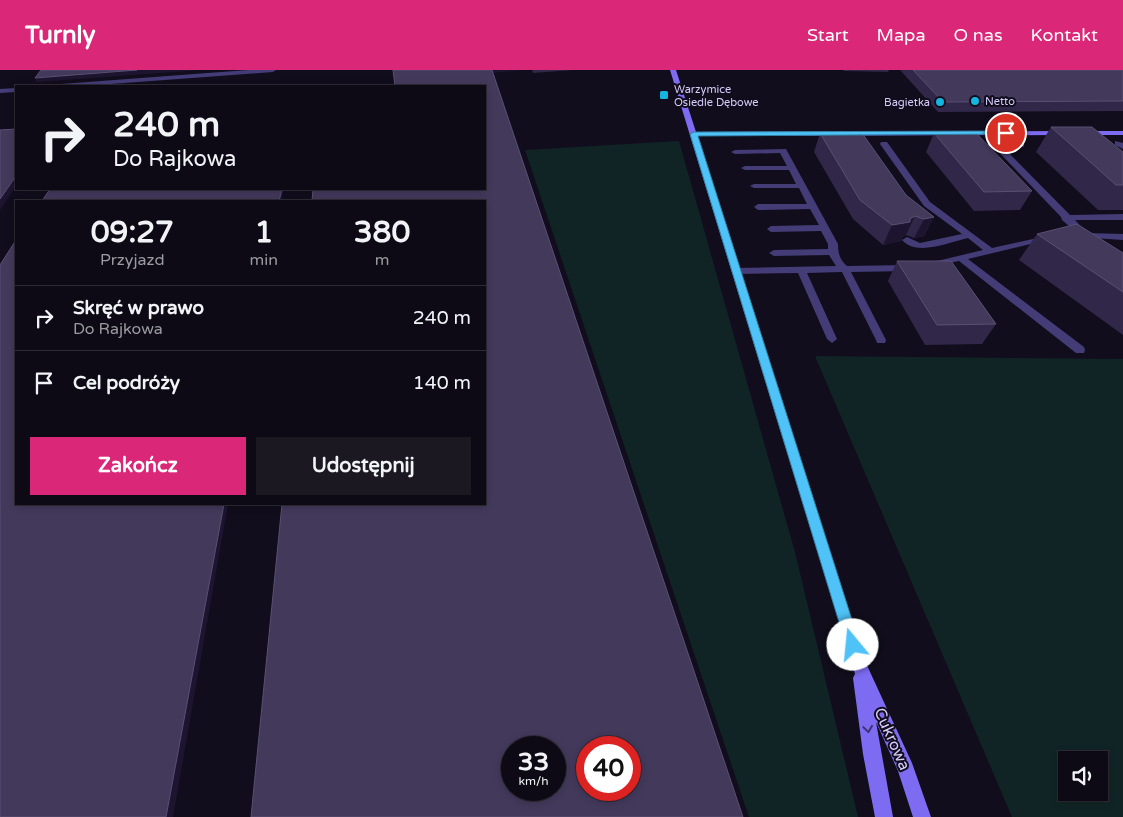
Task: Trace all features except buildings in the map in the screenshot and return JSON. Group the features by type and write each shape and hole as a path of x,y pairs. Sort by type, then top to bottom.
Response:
{"street":[{"path":"74,85 273,70"},
{"name":"Cukrowa","path":"673,70 858,663 906,769 922,817"},
{"path":"0,91 15,90"},
{"path":"694,134 1123,133"},
{"path":"884,144 927,204 991,251"},
{"path":"982,145 1021,145"},
{"path":"996,145 1065,218 1078,235 1100,244"},
{"path":"734,152 783,151 833,244 832,252 837,263 845,269 881,340"},
{"path":"745,168 792,168"},
{"path":"754,186 801,186"},
{"path":"758,207 812,206"},
{"path":"1065,218 1123,213"},
{"path":"771,229 824,228"},
{"path":"907,240 912,244 920,246 969,235"},
{"path":"1078,235 1123,237"},
{"path":"736,270 924,266 1059,236"},
{"path":"774,253 832,252"},
{"path":"962,259 1080,350"},
{"path":"801,269 832,339"},
{"name":"Cukrowa","path":"858,663 884,817"}],"green space":[{"path":"679,141 796,556 858,817 749,817 525,150"},
{"path":"815,356 1123,359 1123,817 1012,817"}],"place":[{"name":"Warzymice Osiedle Dębowe","path":"664,95"},
{"name":"Netto","path":"975,101"},
{"name":"Bagietka","path":"940,102"}],"route":[{"path":"853,645 694,134 1006,133"}]}
